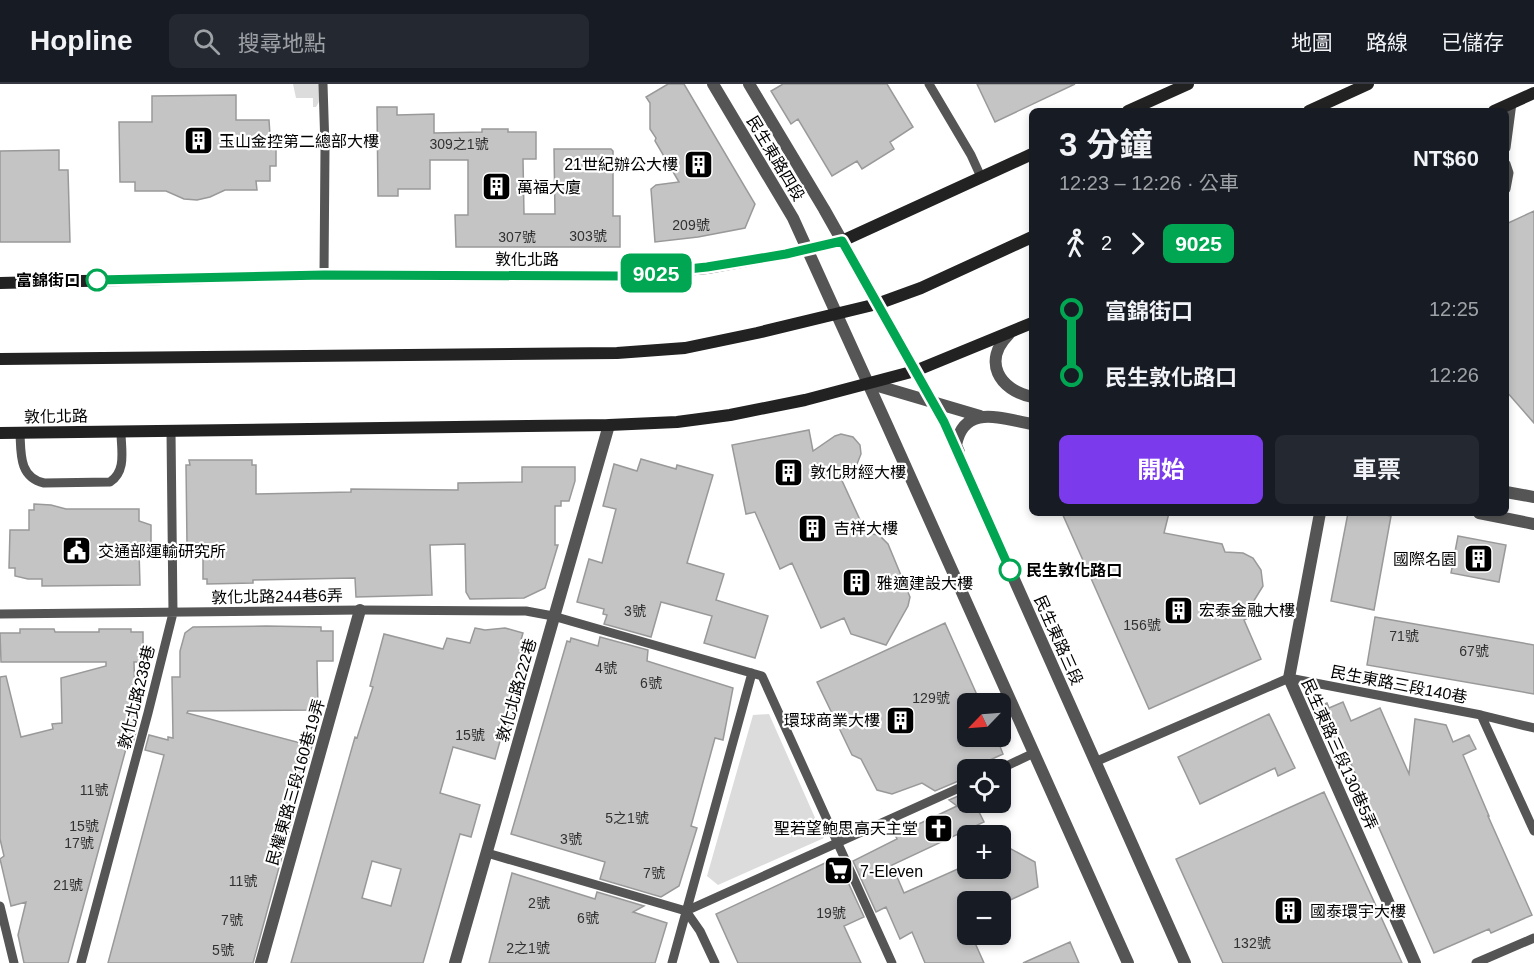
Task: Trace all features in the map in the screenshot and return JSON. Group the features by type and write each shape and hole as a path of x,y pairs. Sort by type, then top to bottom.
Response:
{"main road":[{"path":"1135,108 1188,84"},
{"path":"1315,108 1368,84"},
{"path":"1501,108 1534,93"},
{"name":"敦化北路","path":"0,283 324,275 621,276 707,267 807,250 842,241 1029,155"},
{"path":"0,359 616,353 685,348 877,304 921,288 1029,238"},
{"name":"敦化北路","path":"0,433 609,425 677,422 790,404 915,371 1029,324"}],"street":[{"name":"民生東路四段","path":"713,84 793,218 807,250"},
{"name":"民生東路四段","path":"749,84 842,241"},
{"name":"民生東路三段","path":"842,241 933,403 962,463 1185,963"},
{"path":"807,250 1128,963"},
{"path":"1009,334 997,350 997,369 1006,386 1017,393 1029,396"},
{"path":"868,383 980,416 1029,424"},
{"path":"962,463 956,445 958,435 962,427 970,420 980,416"},
{"name":"敦化北路222巷","path":"455,963 609,425"},
{"path":"1509,493 1534,497"},
{"name":"民生東路三段130巷5弄","path":"1319,516 1289,678 1415,963"},
{"path":"1494,516 1534,524"},
{"name":"民權東路三段160巷19弄","path":"261,963 360,610"}],"lane":[{"path":"323,84 324,275"},
{"path":"929,84 971,155 981,177"},
{"path":"1509,126 1512,103"},
{"name":"敦化北路238巷","path":"81,963 173,613 171,431"},
{"path":"20,433 21,454 26,471 34,481 44,483 110,482 117,477 121,469 121,432"},
{"name":"敦化北路244巷6弄","path":"0,614 360,610 526,611 553,616 752,673"},
{"path":"672,963 752,673 762,676 892,963"},
{"path":"1095,762 1289,678"},
{"name":"民生東路三段140巷","path":"1289,678 1480,715 1534,728"},
{"path":"1480,715 1534,831"},
{"path":"1011,764 1034,753"},
{"path":"686,911 957,789"},
{"path":"487,853 686,911 700,931 714,963"},
{"path":"0,906 14,963"},
{"path":"1476,963 1534,938"}],"shaded area":[{"path":"293,84 322,84 323,95 316,107 313,107 313,98 296,98"},
{"path":"769,714 824,838 718,885 707,876 753,715"}],"building":[{"name":"21世紀辦公大樓","path":"668,84 684,84 755,204 745,228 655,242 651,189 656,185 679,182 650,129 650,103 646,97"},
{"path":"783,84 887,84 913,127 890,142 894,149 862,169 857,161 832,176 798,119 791,124 771,91"},
{"path":"977,84 1075,84 995,122"},
{"name":"玉山金控第二總部大樓","path":"236,95 236,120 269,120 270,135 276,135 276,166 270,166 270,181 256,181 257,190 225,190 197,200 184,199 166,191 135,191 135,182 120,182 119,122 152,122 152,96"},
{"path":"377,107 397,107 397,115 434,114 434,133 482,132 482,129 536,132 536,159 523,159 524,214 555,214 554,149 611,149 613,151 613,216 620,216 620,247 456,247 455,215 468,215 468,160 430,160 430,189 398,189 398,196 378,196"},
{"path":"59,150 59,170 68,170 70,242 0,242 0,151"},
{"path":"1534,211 1534,423 1509,394 1509,223"},
{"path":"809,430 813,451 841,434 853,437 860,445 861,454 857,464 839,474 866,533 879,535 888,544 910,597 908,606 886,645 851,634 844,618 821,628 792,563 780,569 755,512 746,514 732,445"},
{"path":"641,459 676,469 677,465 713,475 687,563 724,574 716,600 768,616 755,658 704,643 712,616 661,602 651,637 604,624 607,615 603,614 604,609 577,602 589,559 602,563 616,509 603,506 614,464 637,471"},
{"path":"189,460 252,460 252,465 256,465 256,494 351,492 351,489 458,490 458,483 522,482 522,467 575,467 575,481 569,501 561,501 561,506 555,506 555,545 558,545 545,588 524,598 470,599 466,592 465,544 430,545 432,595 356,597 355,578 253,580 253,583 207,584 207,579 203,579 203,550 191,550 191,544 187,544 186,465 190,465"},
{"path":"34,504 66,509 139,509 139,521 151,525 151,550 139,550 140,585 42,586 42,579 15,576 15,568 9,568 10,530 29,530 29,510 34,510"},
{"name":"宏泰金融大樓","path":"1063,516 1168,516 1164,533 1222,544 1225,552 1243,553 1253,558 1261,570 1263,586 1250,607 1254,615 1244,620 1261,659 1149,709"},
{"path":"1347,516 1391,516 1374,610 1331,601"},
{"name":"國際名園","path":"1458,536 1506,545 1499,582 1451,573"},
{"path":"1375,617 1534,645 1534,694 1367,665"},
{"name":"環球商業大樓","path":"945,623 976,693 957,693 957,747 1000,747 1003,754 992,759 957,759 957,782 935,791 922,783 892,794 877,790 861,759 852,755 817,682"},
{"path":"193,627 321,627 321,631 333,631 333,661 317,661 318,710 188,711 187,713 312,746 253,963 108,963 164,755 145,750 149,735 168,740 168,737 173,738 172,677 180,677 180,651 185,633"},
{"path":"475,628 485,630 505,628 523,633 521,640 526,641 520,661 527,663 508,728 504,727 495,759 453,747 440,793 480,805 471,837 460,834 423,963 291,963 355,737 357,738 373,687 370,686 384,634 443,649 447,638 470,643","holes":["372,861 401,869 391,906 362,898"]},
{"path":"20,629 99,632 99,629 131,629 131,632 143,632 143,662 134,662 136,732 132,746 127,745 68,963 24,963 18,935 26,902 11,906 0,859 4,856 0,839 0,677 6,676 21,737 53,729 52,724 62,723 61,678 106,666 106,662 1,662 0,633 20,633"},
{"path":"600,637 648,650 647,661 733,688 723,740 715,738 691,826 697,828 679,886 661,897 600,879 605,862 511,834 567,641 570,642 571,638 598,646"},
{"path":"1343,702 1351,721 1380,708 1409,774 1415,719 1446,725 1453,742 1469,735 1476,749 1463,755 1532,915 1491,933 1489,929 1434,953 1343,746 1331,752 1312,709 1327,703 1329,708"},
{"path":"1269,714 1295,768 1278,776 1275,768 1200,804 1178,757"},
{"name":"國泰環宇大樓","path":"1324,792 1402,963 1223,963 1176,859"},
{"path":"957,797 957,806 949,800"},
{"path":"957,806 957,813 980,813 984,822 978,825 957,825 957,835 892,865 904,893 957,869 957,879 1011,879 1011,849 1035,862 1038,887 1011,900 1011,891 957,891 957,945 976,945 984,963 925,963 912,932 900,939 886,907 876,912 853,861 897,839 895,835"},
{"path":"825,863 829,871 841,867 864,917 844,926 861,963 738,963 716,914"},
{"path":"512,873 595,899 597,892 644,906 633,912 667,923 655,963 489,963"},
{"path":"1070,942 1079,963 1023,963"}],"bus line":[{"name":"9025","path":"97,280 324,275 621,276 707,267 807,250 842,241 944,422 1010,570"}],"place":[{"name":"玉山金控第二總部大樓","path":"198,141"},
{"name":"21世紀辦公大樓","path":"699,164"},
{"name":"萬福大廈","path":"496,187"},
{"name":"富錦街口","path":"97,280"},
{"name":"敦化財經大樓","path":"789,472"},
{"name":"吉祥大樓","path":"813,528"},
{"name":"交通部運輸研究所","path":"77,551"},
{"name":"國際名園","path":"1478,559"},
{"name":"民生敦化路口","path":"1010,570"},
{"name":"雅適建設大樓","path":"856,583"},
{"name":"宏泰金融大樓","path":"1178,610"},
{"name":"環球商業大樓","path":"901,720"},
{"name":"聖若望鮑思高天主堂","path":"939,828"},
{"name":"7-Eleven","path":"839,871"},
{"name":"國泰環宇大樓","path":"1289,911"}]}
